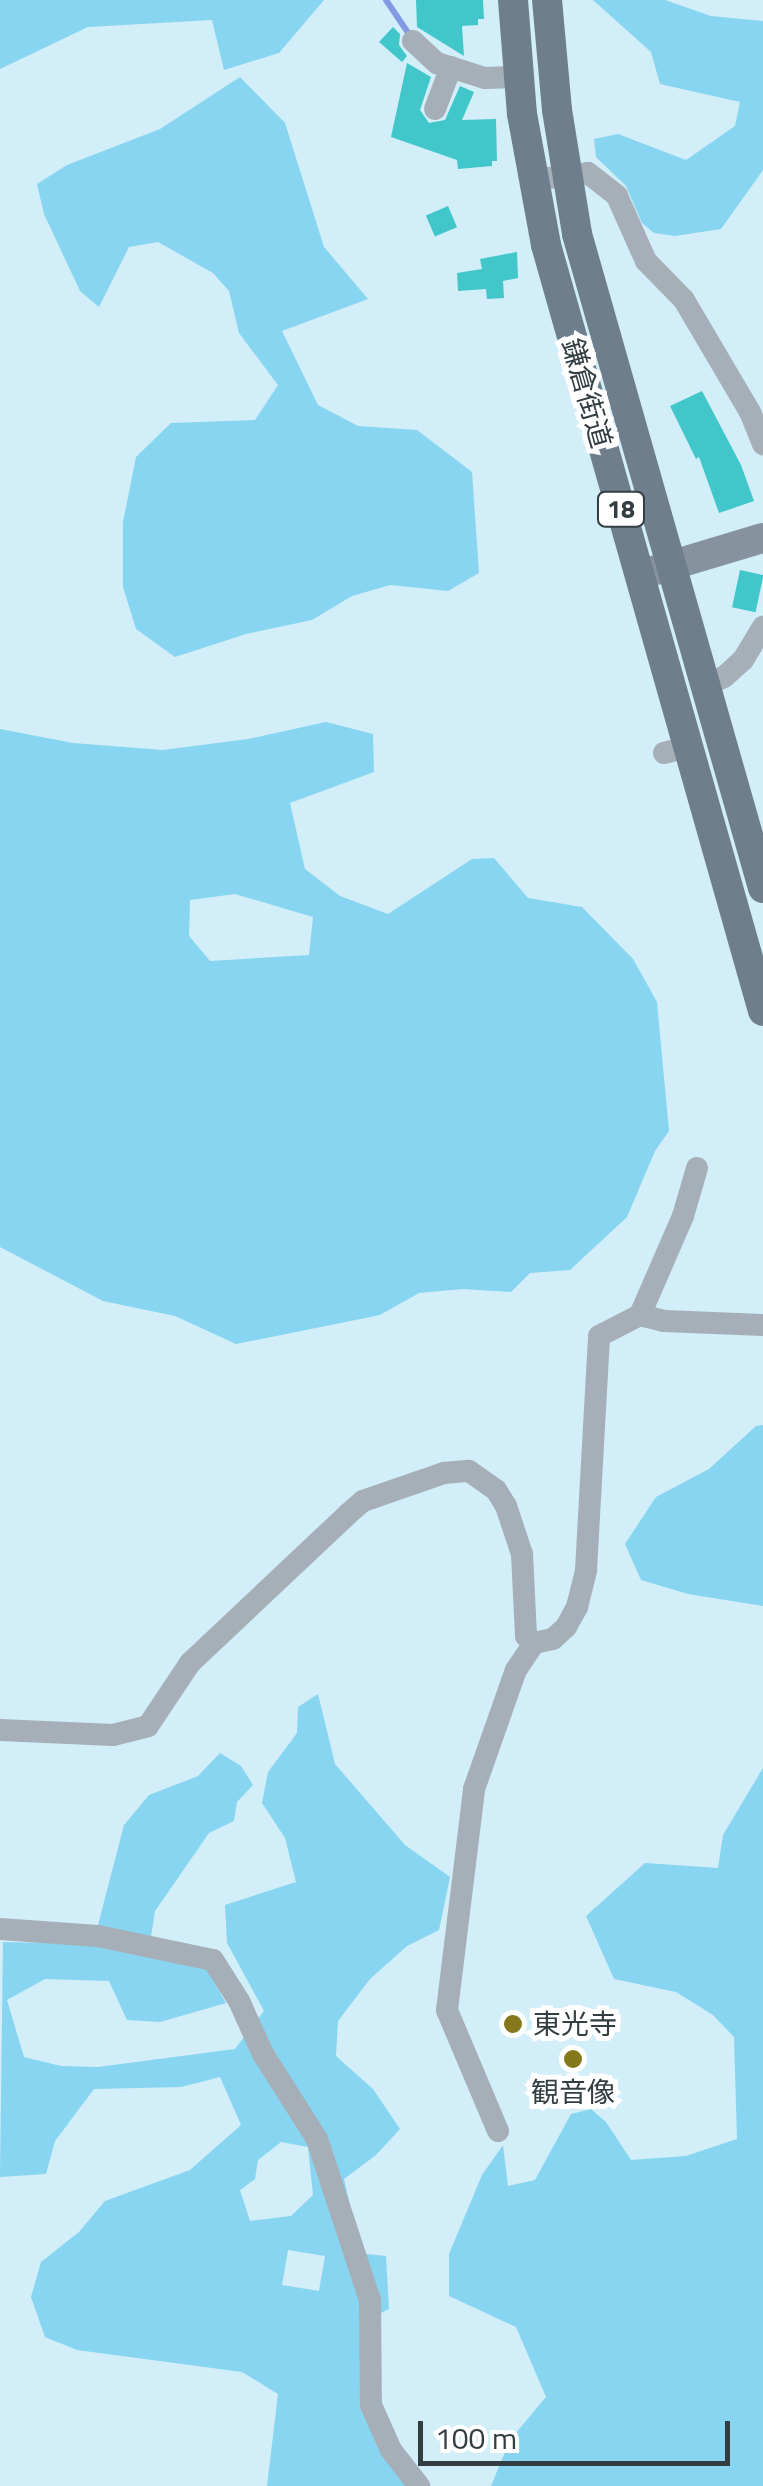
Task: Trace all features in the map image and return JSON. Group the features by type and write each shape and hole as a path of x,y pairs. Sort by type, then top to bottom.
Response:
{"main road":[{"name":"鎌倉街道","path":"513,0 532,180 629,578 677,750 763,1011"},
{"name":"鎌倉街道","path":"547,0 566,174 594,302 763,888"}],"street":[{"path":"414,40 437,63 485,78 519,77"},
{"path":"435,109 451,67"},
{"path":"532,180 566,174 597,176 624,204 646,261 684,300 750,412 763,444"},
{"path":"629,578 763,538"},
{"path":"706,686 743,660 763,627"},
{"path":"498,2131 447,2010 474,1790 516,1670 534,1643 552,1639 566,1627 586,1570 599,1336 640,1315 683,1216 696,1168"},
{"path":"640,1315 664,1321 763,1325"},
{"path":"0,1730 113,1735 148,1726 190,1663 348,1514 364,1501 444,1473 469,1471 482,1477 506,1506 522,1554 526,1636 534,1643"},
{"path":"0,1929 98,1936 213,1960 239,2001 263,2054 317,2139 370,2300 372,2405 392,2450 419,2486"}],"shaded area":[{"path":"0,0 324,0 279,53 224,70 212,20 88,27 0,69"},
{"path":"593,0 665,0 711,16 763,21 763,170 721,229 675,236 654,233 642,223 626,186 596,157 594,139 618,134 686,160 735,126 740,102 660,84 651,52"},
{"path":"240,77 285,123 324,247 368,299 282,331 318,405 358,426 417,430 472,472 479,573 448,591 390,585 352,596 312,620 246,634 175,657 136,629 123,587 123,522 136,457 171,423 255,420 278,385 239,333 229,291 213,273 158,242 129,247 99,307 80,291 44,214 37,184 67,165 160,129"},
{"path":"326,722 373,734 374,772 290,803 305,869 340,896 388,914 472,859 494,858 528,898 582,907 633,959 657,1002 669,1131 655,1151 627,1217 570,1270 530,1273 511,1292 463,1289 419,1293 380,1315 236,1344 175,1316 103,1301 0,1247 0,729 73,743 163,750 248,739","holes":["235,894 313,917 309,955 210,961 189,936 190,900"]},
{"path":"763,1425 763,1606 688,1594 641,1580 625,1544 656,1497 709,1469 756,1426"},
{"path":"318,1694 335,1764 405,1845 450,1877 439,1930 407,1946 370,1979 338,2021 336,2056 373,2089 400,2129 376,2155 344,2179 349,2201 346,2252 386,2256 389,2309 365,2321 362,2400 408,2486 267,2486 278,2394 242,2372 77,2350 45,2337 31,2297 41,2262 79,2232 105,2201 190,2170 241,2125 220,2077 181,2087 94,2089 55,2141 46,2174 0,2177 3,1942 93,1944 124,1825 149,1795 198,1776 220,1753 241,1766 253,1785 237,1802 234,1821 209,1833 155,1911 149,1950 204,1964 226,2003 160,2022 127,2020 109,1981 45,1979 7,2000 24,2057 61,2066 98,2067 235,2049 264,2011 227,1943 225,1905 296,1882 285,1838 262,1803 268,1772 297,1733 298,1707","holes":["281,2142 308,2147 313,2195 291,2216 250,2221 240,2190 255,2179 258,2160","288,2250 325,2256 319,2291 282,2285"]},
{"path":"763,1768 763,2486 491,2486 510,2440 546,2397 516,2327 449,2296 449,2254 482,2175 503,2145 508,2186 535,2180 571,2114 591,2109 606,2122 631,2160 686,2156 737,2139 734,2037 713,2015 676,1992 614,1979 586,1916 645,1863 718,1868 723,1835"}],"building":[{"path":"416,0 483,0 484,19 478,19 478,25 462,26 464,56 417,27"},
{"path":"393,27 400,34 399,45 407,56 402,62 379,42"},
{"path":"407,63 431,77 420,110 429,123 445,120 460,86 474,92 462,120 496,119 497,161 492,161 492,166 458,169 457,160 391,137"},
{"path":"448,206 457,227 435,237 426,215"},
{"path":"517,252 518,278 503,281 504,298 487,299 486,289 458,291 457,273 482,269 480,259"},
{"path":"702,391 741,465 754,501 719,513 699,457 696,459 670,406"},
{"path":"740,570 763,575 756,612 732,607"}],"waterway":[{"path":"386,0 408,33"}],"place":[{"name":"東光寺","path":"513,2024"},
{"name":"観音像","path":"573,2059"}]}
